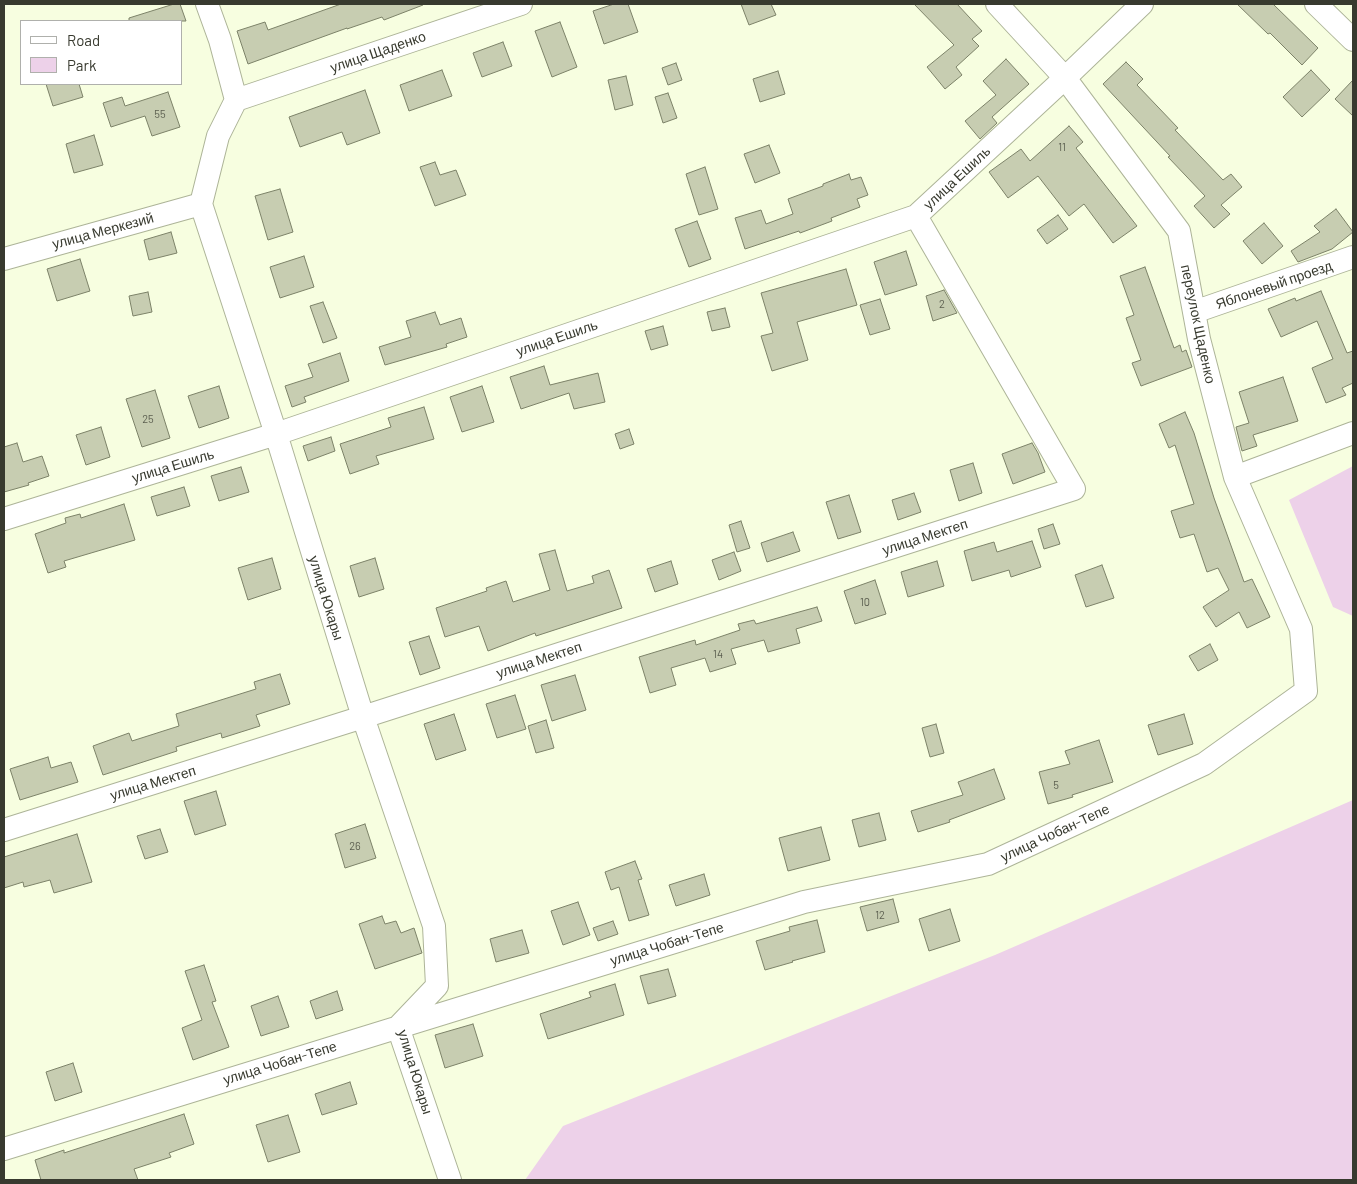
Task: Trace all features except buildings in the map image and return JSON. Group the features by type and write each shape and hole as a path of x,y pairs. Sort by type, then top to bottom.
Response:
{"street":[{"path":"201,204 218,136 236,100 220,40 207,4"},
{"name":"улица Щаденко","path":"236,100 521,4"},
{"name":"переулок Щаденко","path":"997,4 1065,78 1179,232 1199,340 1235,477 1301,629 1306,692"},
{"name":"улица Ешиль","path":"4,519 276,434 916,216 1142,4"},
{"path":"1316,4 1353,40"},
{"name":"улица Меркезий","path":"4,258 201,204"},
{"name":"улица Юкары","path":"201,204 276,434 363,717 434,926 436,986 398,1027 450,1180"},
{"name":"улица Мектеп","path":"4,830 1074,489 916,216"},
{"name":"Яблоневый проезд","path":"1194,312 1353,257"},
{"path":"1235,477 1353,434"},
{"name":"улица Чобан-Тепе","path":"4,1149 804,902 988,864 1204,764 1306,692"}],"green space":[{"path":"1353,466 1353,616 1333,607 1289,500"},
{"path":"1353,800 1353,1180 525,1180 563,1126 995,955"}]}
